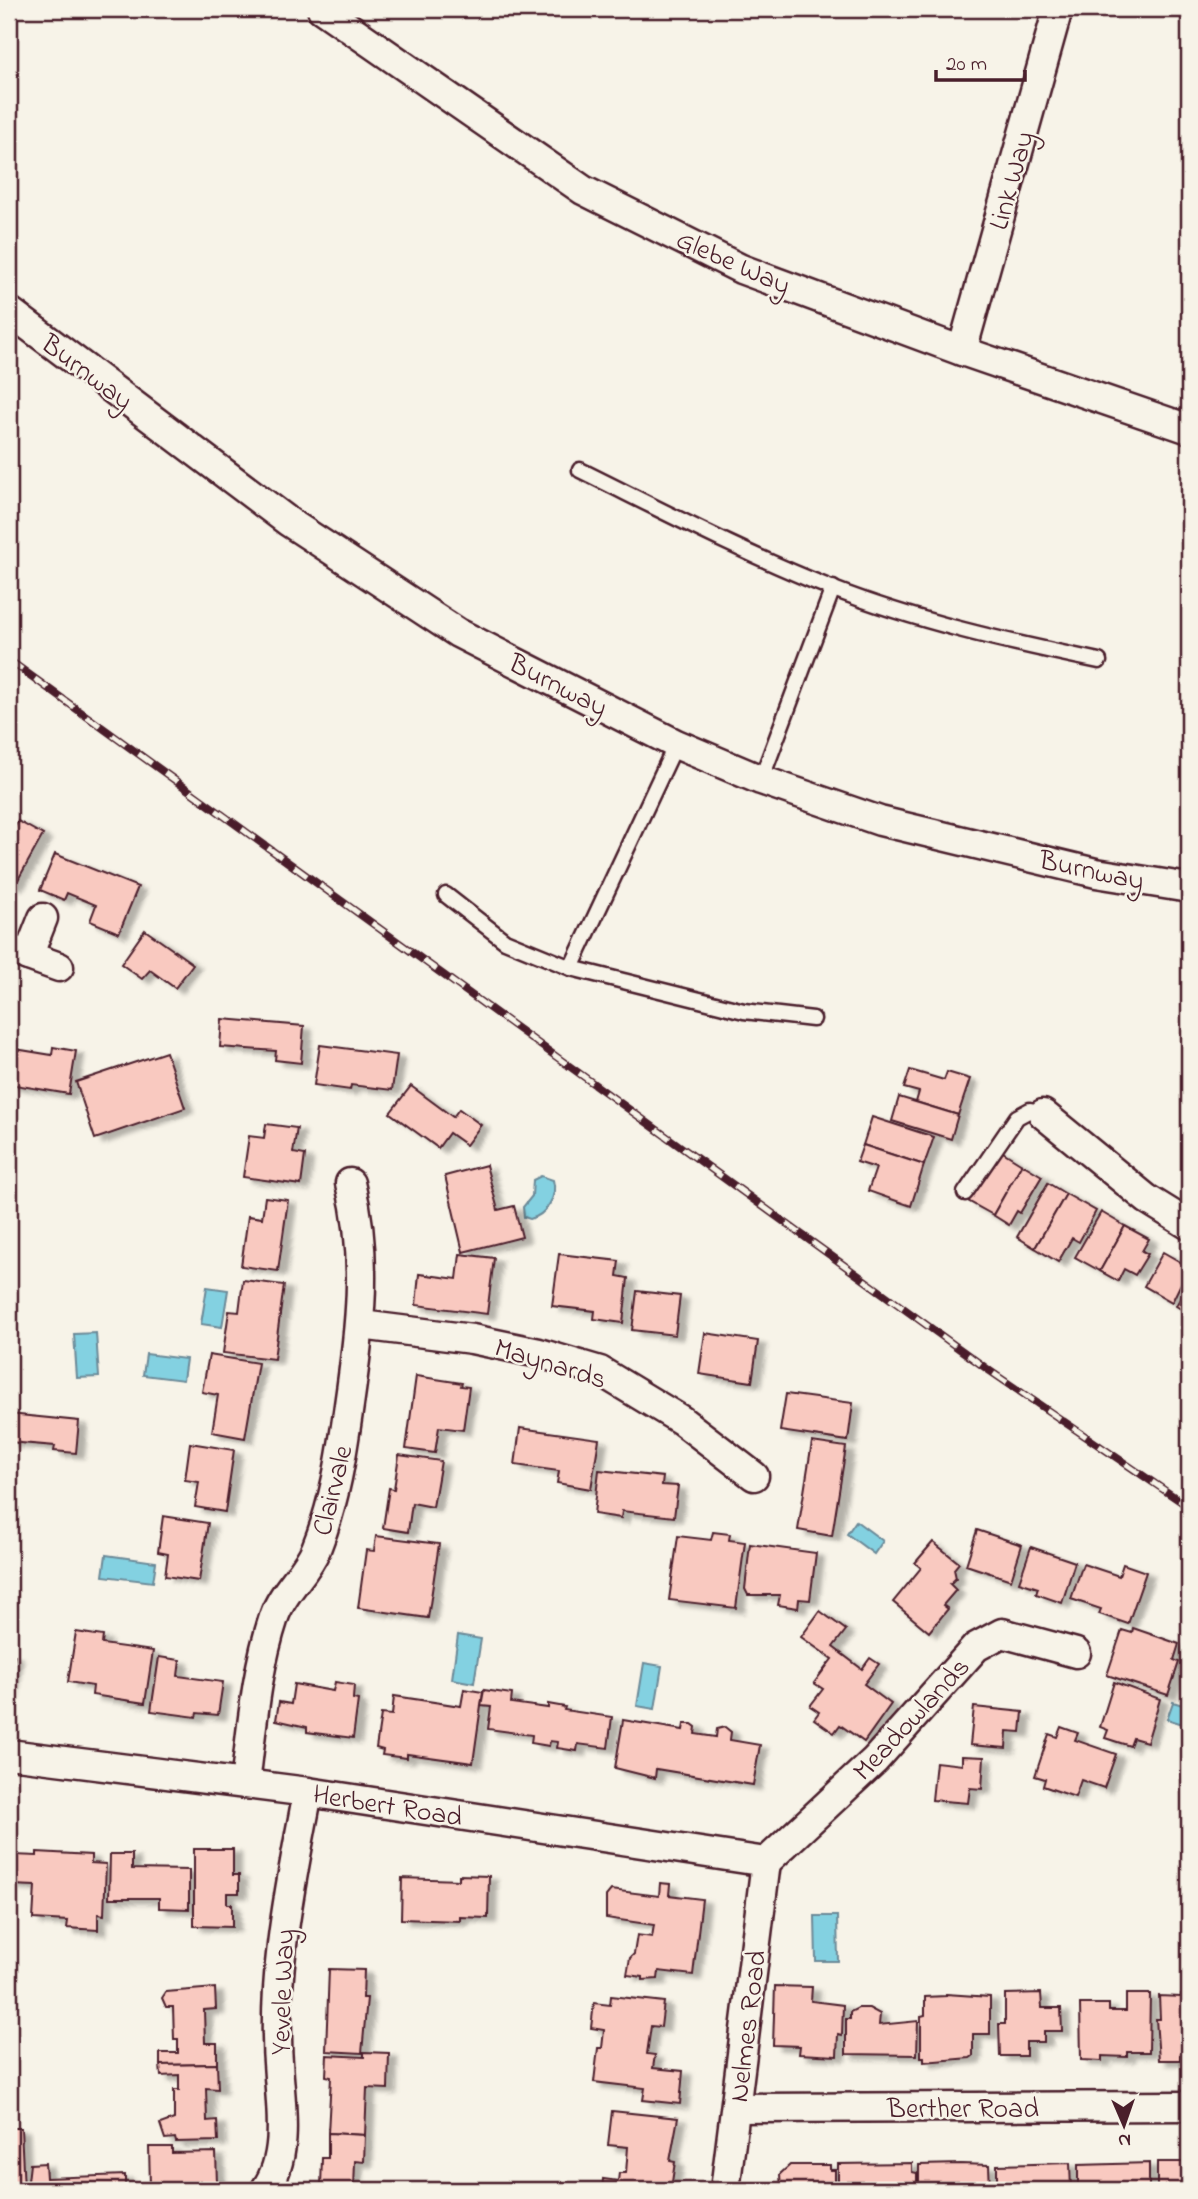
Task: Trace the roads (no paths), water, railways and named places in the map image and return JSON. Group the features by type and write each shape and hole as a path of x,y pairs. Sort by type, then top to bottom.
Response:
{"street":[{"name":"Glebe Way","path":"322,9 583,190 741,269 962,351 1189,429"},
{"name":"Link Way","path":"962,351 1058,9"},
{"name":"Burnway","path":"9,311 289,522 447,626 676,744 761,780 880,821 1096,873 1189,888"},
{"path":"43,918 18,952 59,967"},
{"path":"1043,1114 1147,1199 1189,1225"},
{"name":"Clairvale","path":"245,1784 261,1661 275,1613 315,1552 337,1486 361,1325 363,1255 359,1220 350,1183"},
{"name":"Maynards","path":"361,1325 472,1339 538,1353 600,1371 681,1420 754,1476"},
{"name":"Meadowlands","path":"765,1862 875,1760 976,1647 1002,1633 1076,1653"},
{"name":"Herbert Road","path":"9,1754 308,1792 765,1862"},
{"name":"Yevele Way","path":"265,2190 274,2179 284,2127 275,2043 277,1982 283,1925 308,1792"},
{"name":"Nelmes Road","path":"725,2190 765,1862"},
{"name":"Berther Road","path":"737,2108 1189,2106"}],"lane":[{"path":"580,470 747,551 832,588 979,636 1099,661"},
{"path":"761,780 832,588"},
{"path":"571,968 676,744"},
{"path":"446,895 505,941 571,968 744,1011 813,1019"},
{"path":"965,1193 1017,1117 1030,1110 1043,1114"}],"water":[{"path":"541,1176 553,1180 552,1199 541,1214 530,1219 524,1217 523,1207 532,1196 533,1180"},
{"path":"207,1287 228,1290 222,1327 201,1324"},
{"path":"96,1333 99,1377 77,1378 74,1334"},
{"path":"146,1354 186,1359 183,1380 143,1375"},
{"path":"856,1521 883,1541 874,1554 847,1534"},
{"path":"106,1555 156,1562 153,1582 103,1576"},
{"path":"458,1635 481,1639 474,1683 452,1679"},
{"path":"644,1663 662,1666 655,1709 637,1706"},
{"path":"1173,1702 1189,1707 1189,1726 1167,1719"},
{"path":"815,1916 837,1916 838,1961 816,1961"}],"railway":[{"path":"9,660 990,1371 1189,1507"}]}
